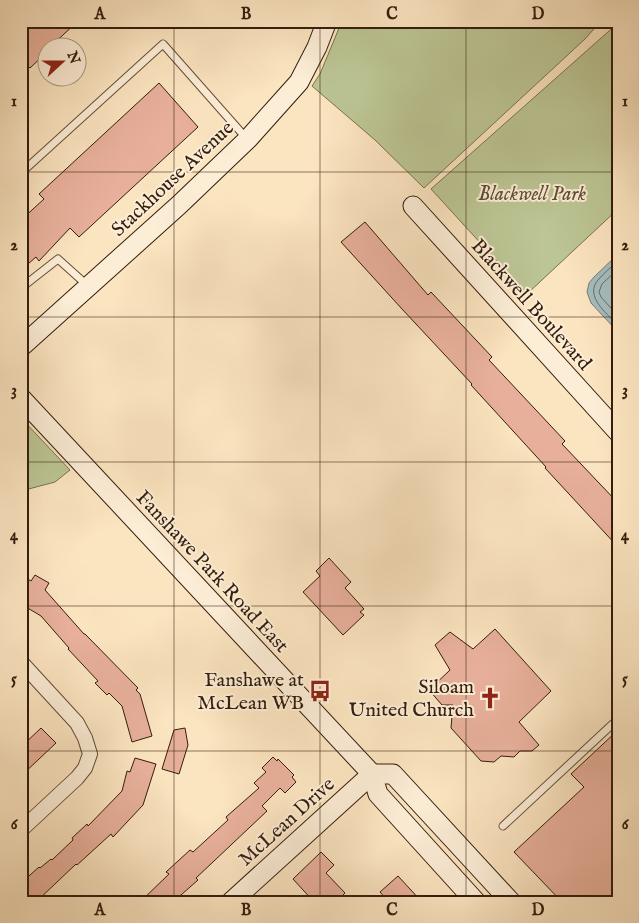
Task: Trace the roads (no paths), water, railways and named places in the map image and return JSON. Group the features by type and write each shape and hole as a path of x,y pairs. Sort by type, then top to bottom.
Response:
{"street":[{"name":"Stackhouse Avenue","path":"21,347 248,139 299,82 317,47 327,21"},
{"name":"Blackwell Boulevard","path":"413,206 618,432"},
{"name":"Fanshawe Park Road East","path":"21,398 372,774 378,794 476,902"},
{"path":"21,662 76,723 85,738 90,754 85,768 77,778 21,830"},
{"name":"McLean Drive","path":"236,900 372,774"},
{"path":"372,774 392,774 511,902"}],"lane":[{"path":"21,173 163,44 248,139"},
{"path":"21,288 58,259 88,286"},
{"path":"503,826 618,719"}],"water":[{"path":"618,254 618,332 591,303 587,292 589,283"}],"place":[{"name":"Fanshawe at McLean WB","path":"320,691"},
{"name":"Siloam United Church","path":"490,698"}],"park label":[{"name":"Blackwell Park","path":"532,193"}]}
